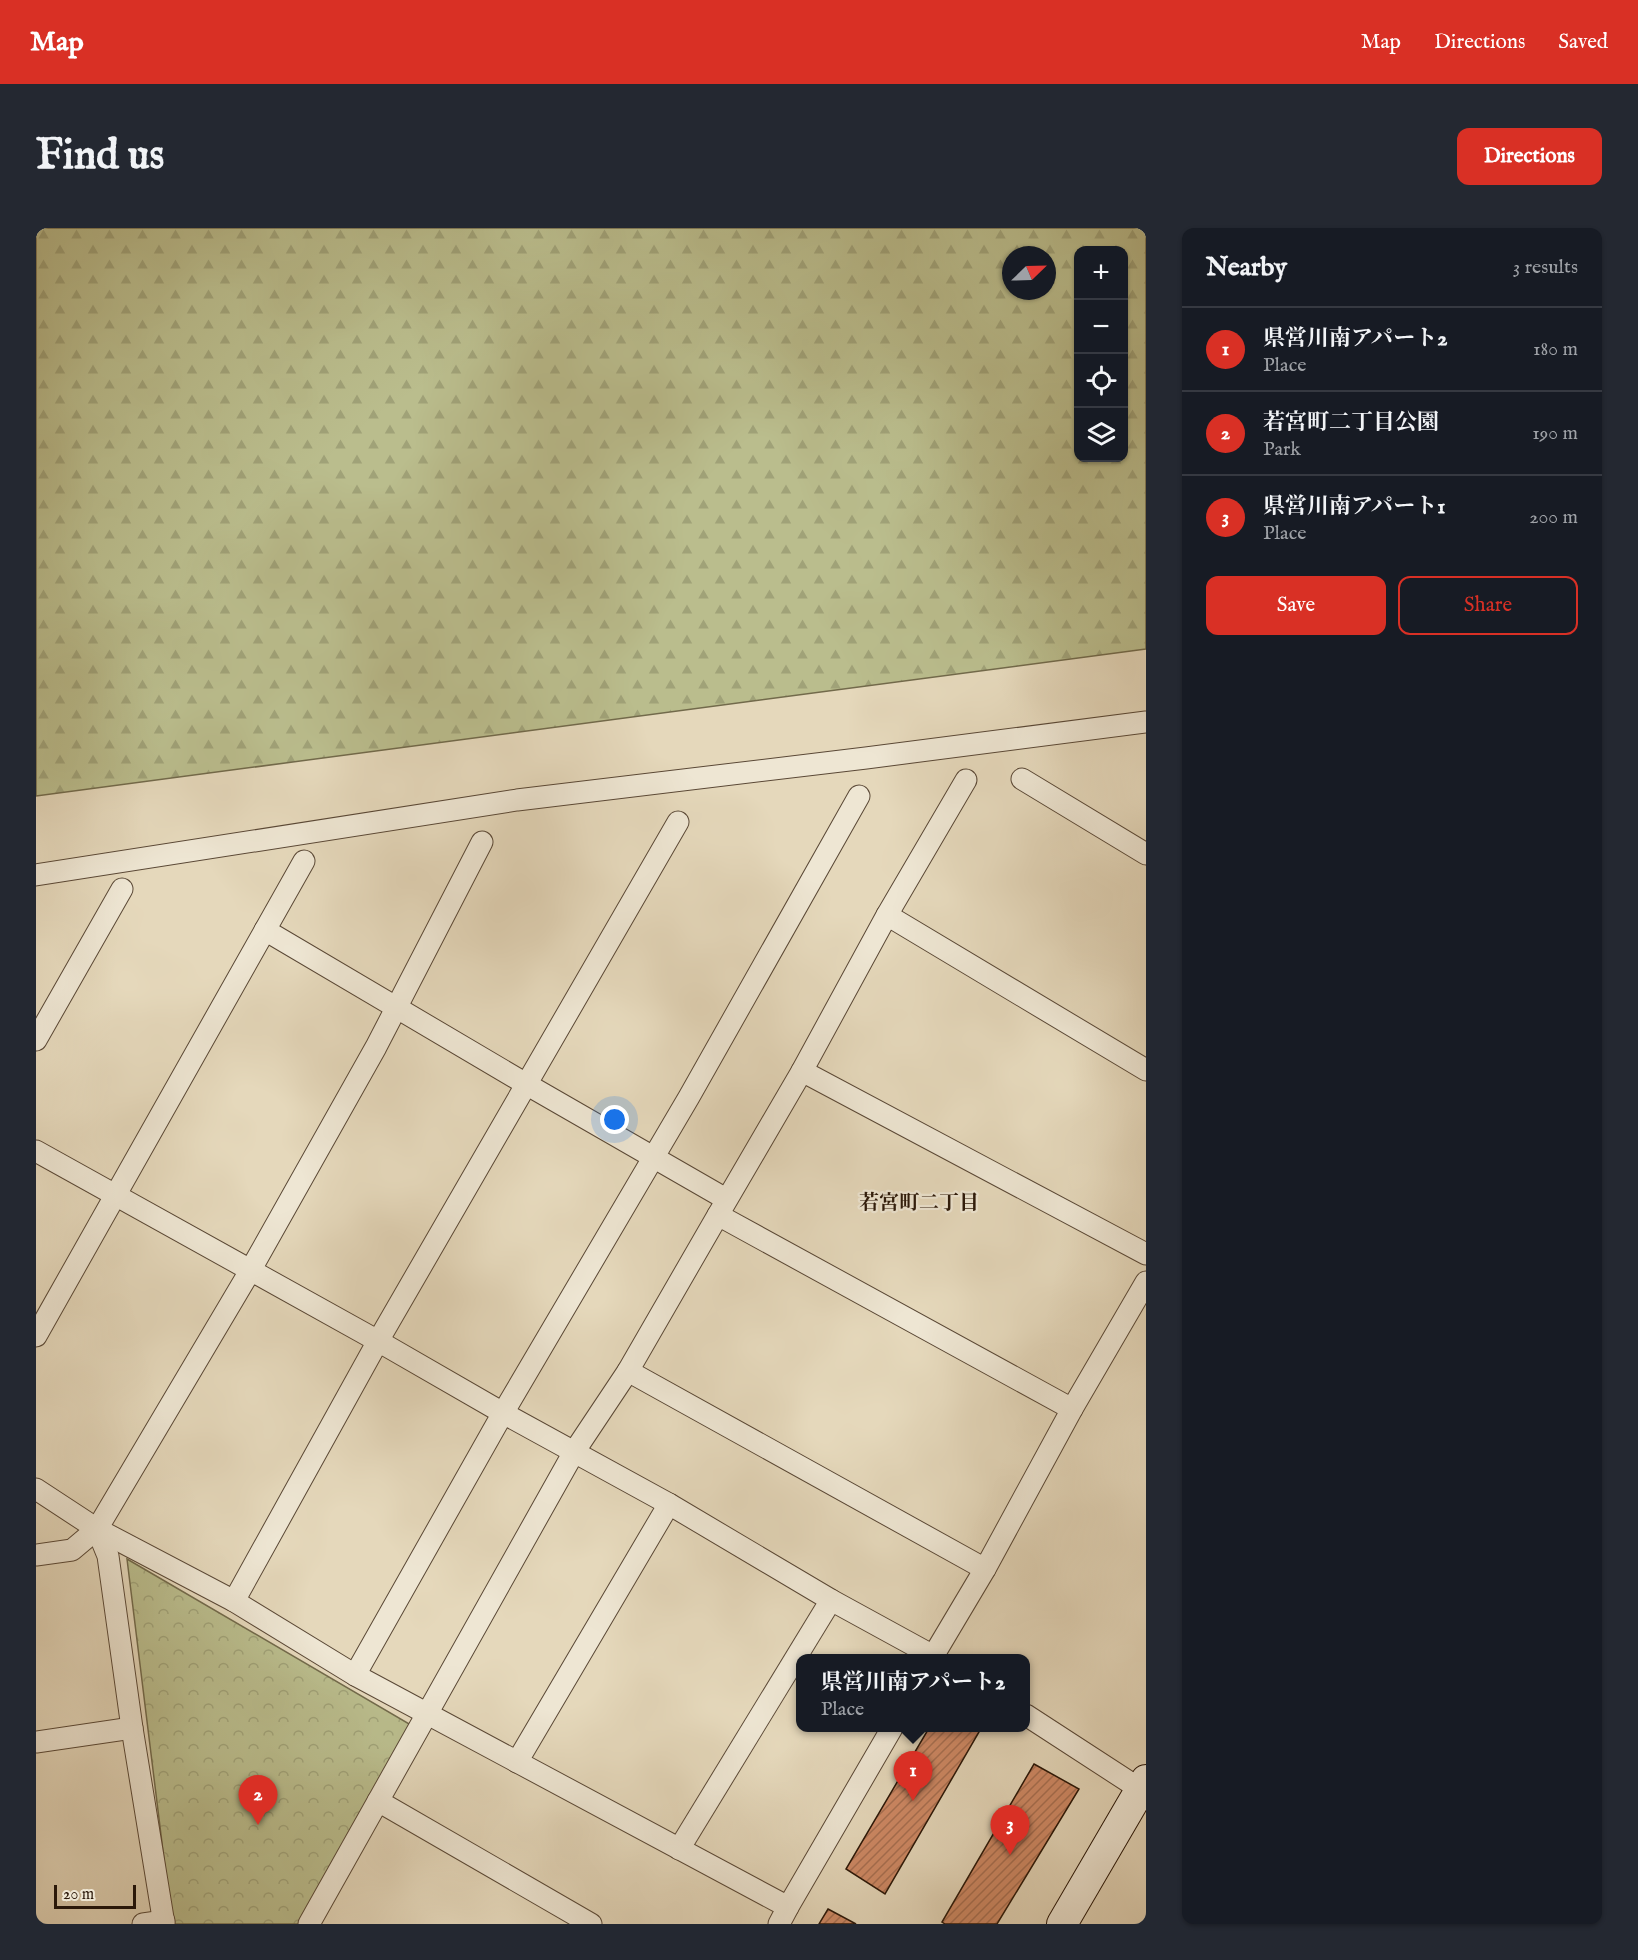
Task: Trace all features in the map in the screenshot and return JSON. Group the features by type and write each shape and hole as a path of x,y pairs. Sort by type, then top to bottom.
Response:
{"street":[{"path":"36,874 517,800 1146,722"},
{"path":"1022,779 1146,854"},
{"path":"309,1924 574,1452 628,1371 802,1071 886,915 966,780"},
{"path":"355,1675 503,1413 653,1158 859,796"},
{"path":"234,1600 378,1341 678,822"},
{"path":"36,1555 72,1550 97,1529 250,1271 376,1047 482,842"},
{"path":"36,1336 304,861"},
{"path":"36,1040 122,889"},
{"path":"886,915 1146,1070"},
{"path":"265,930 653,1158 722,1207 1072,1408"},
{"path":"802,1071 1146,1254"},
{"path":"36,1151 669,1504 927,1654"},
{"path":"936,1654 986,1569 1072,1408 1146,1282"},
{"path":"628,1371 986,1569"},
{"path":"36,1489 97,1529 234,1600 355,1675 680,1849 783,1916 890,1732"},
{"path":"517,1762 669,1504"},
{"path":"97,1529 108,1556 157,1923"},
{"path":"798,1654 831,1600"},
{"path":"680,1849 796,1658"},
{"path":"1030,1717 1144,1787 1062,1924"},
{"path":"36,1742 132,1728"},
{"path":"378,1801 591,1924"}],"green space":[{"path":"36,228 1146,228 1146,649 36,796"},
{"path":"127,1559 411,1725 300,1924 172,1924"}],"building":[{"path":"927,1732 979,1732 885,1894 846,1869"},
{"path":"1034,1764 1079,1789 997,1924 945,1924 942,1922"},
{"path":"828,1909 856,1924 819,1924"}],"place":[{"name":"県営川南アパート2","path":"913,1801"},
{"name":"若宮町二丁目公園","path":"258,1825"},
{"name":"県営川南アパート1","path":"1010,1855"}],"district":[{"name":"若宮町二丁目","path":"919,1202"}]}
